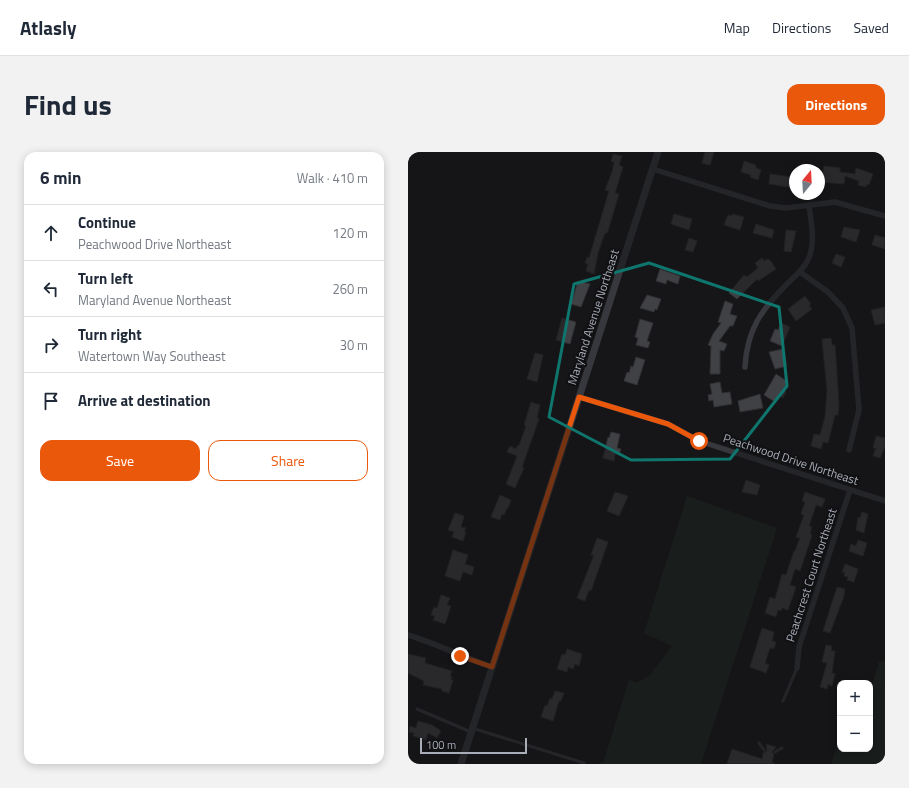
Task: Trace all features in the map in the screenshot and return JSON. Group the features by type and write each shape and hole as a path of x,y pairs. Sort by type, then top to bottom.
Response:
{"street":[{"name":"Maryland Avenue Northeast","path":"461,764 658,152"},
{"path":"653,169 770,206 786,208 835,202 885,216"},
{"path":"745,367 750,336 757,319 766,306 800,272 808,260 812,247 809,205"},
{"path":"800,272 828,292 843,308 852,328 859,410 850,450"},
{"name":"Peachwood Drive Northeast","path":"579,397 668,424 699,441 885,501"},
{"name":"Peachcrest Court Northeast","path":"797,668 799,647 850,490"},
{"path":"408,635 428,641 460,656 492,667"}],"lane":[{"path":"783,701 797,668"},
{"path":"416,709 472,730 584,764"},
{"path":"759,743 764,750"},
{"path":"775,752 782,748"}],"highlighted area":[{"path":"649,263 779,307 787,386 730,459 631,460 549,417 574,284"}],"shaded area":[{"path":"687,496 777,528 701,764 599,764 600,762 603,763 629,680 637,683 650,675 672,646 644,633"},
{"path":"885,661 885,764 831,764 837,747 837,752 873,752 873,682 879,662"}],"building":[{"path":"705,152 714,152 710,165 702,163"},
{"path":"613,154 622,156 619,165 623,167 615,193 619,194 608,231 605,233 598,253 594,274 586,271 588,264 585,263 587,257 589,258 609,191 605,190 612,172 614,162 611,161"},
{"path":"744,161 756,165 756,168 761,170 758,180 750,177 751,175 741,172"},
{"path":"825,166 840,168 840,172 855,174 856,168 873,174 869,185 867,184 866,187 858,185 859,181 845,176 844,184 825,182"},
{"path":"770,174 789,177 789,187 769,184"},
{"path":"674,214 692,219 689,230 671,224"},
{"path":"732,214 744,217 740,230 724,225 728,215 732,216"},
{"path":"756,224 774,230 772,238 753,233"},
{"path":"844,227 860,230 856,242 841,237"},
{"path":"786,230 796,231 791,252 784,251"},
{"path":"875,235 885,238 885,249 872,245"},
{"path":"689,238 697,241 693,252 685,250"},
{"path":"836,254 845,257 841,267 832,263"},
{"path":"762,258 764,261 767,259 770,260 776,269 758,281 757,279 737,299 729,293 744,275 747,277 758,268 755,263"},
{"path":"660,269 680,276 678,284 667,280 666,284 656,281"},
{"path":"578,281 590,284 581,307 571,304"},
{"path":"647,295 661,299 657,310 655,309 654,312 640,308"},
{"path":"805,296 811,304 809,305 812,309 796,321 788,309"},
{"path":"725,301 733,304 730,314 737,316 733,326 730,326 719,341 727,344 724,351 720,350 720,374 710,374 711,346 708,345 713,334 721,323 718,322"},
{"path":"885,307 885,323 875,325 871,310"},
{"path":"562,318 576,322 570,344 556,340"},
{"path":"640,319 653,323 647,341 650,342 648,348 636,345 638,338 635,337"},
{"path":"781,323 790,327 782,346 770,341 775,329 778,330"},
{"path":"831,338 832,345 835,345 839,406 838,415 835,415 828,443 823,442 821,449 811,446 814,434 820,435 825,417 827,391 822,339"},
{"path":"783,349 787,366 775,369 769,352"},
{"path":"535,353 543,355 537,382 527,379"},
{"path":"636,357 645,360 637,385 624,381 627,372 629,373 631,366 633,367"},
{"path":"776,374 788,382 783,390 786,392 783,398 780,396 775,402 764,395"},
{"path":"720,382 722,393 730,392 732,404 714,407 713,400 709,401 708,395 712,394 710,384"},
{"path":"760,394 763,408 740,412 738,401"},
{"path":"531,402 540,405 537,418 539,419 522,467 524,468 515,488 506,484 517,456 507,452 510,446 516,449 518,445 519,446 526,426 524,425"},
{"path":"611,432 620,434 617,448 621,449 619,455 615,454 614,461 603,458 608,437 609,438"},
{"path":"876,436 885,438 885,447 880,458 873,456 876,448 873,448"},
{"path":"746,480 760,485 757,495 742,492"},
{"path":"615,492 628,496 619,516 607,511"},
{"path":"805,492 825,499 822,507 816,505 809,526 812,527 810,534 812,535 800,571 795,569 790,585 796,587 788,610 782,608 781,611 778,610 776,617 765,613 770,597 775,599 782,574 786,575 800,538 796,537 804,515 801,514 805,502 802,501"},
{"path":"500,495 511,500 508,508 504,515 502,514 500,520 491,517"},
{"path":"862,512 868,514 864,533 856,530 858,517 860,518"},
{"path":"455,513 464,516 461,527 466,528 464,532 466,532 463,541 452,537 454,532 448,530"},
{"path":"597,538 608,542 591,591 589,590 585,601 577,598 594,555 591,555"},
{"path":"858,540 867,543 863,556 849,551 851,544 856,546"},
{"path":"453,550 468,555 465,564 474,567 472,575 463,572 460,581 445,576"},
{"path":"845,564 858,569 854,582 847,580 848,577 844,576 845,572 842,572"},
{"path":"837,587 845,589 844,596 830,633 823,631"},
{"path":"441,595 450,598 447,605 451,606 445,624 433,620 435,616 431,615 434,607 437,608"},
{"path":"762,628 774,632 772,641 776,642 774,649 770,648 765,663 769,665 766,673 750,667"},
{"path":"826,645 832,646 831,651 835,651 832,673 835,674 832,686 828,684 827,689 820,687 827,663 822,662"},
{"path":"567,649 582,654 579,666 575,664 573,669 568,667 567,672 557,669 562,654 565,655"},
{"path":"408,654 426,658 425,663 452,671 450,676 452,676 451,680 453,680 449,693 442,691 442,689 423,685 424,681 408,673"},
{"path":"555,691 564,693 561,701 559,701 553,721 541,717 545,705 547,706 550,698 552,699"},
{"path":"418,721 432,725 441,731 437,738 428,733 426,740 413,736 414,733 409,732 410,726 416,728"},
{"path":"766,744 776,747 772,752 774,755 772,762 775,764 727,764 732,749 762,759 763,753 767,751"}],"route":[{"path":"460,656 492,667 579,397 668,424 699,441"}]}
